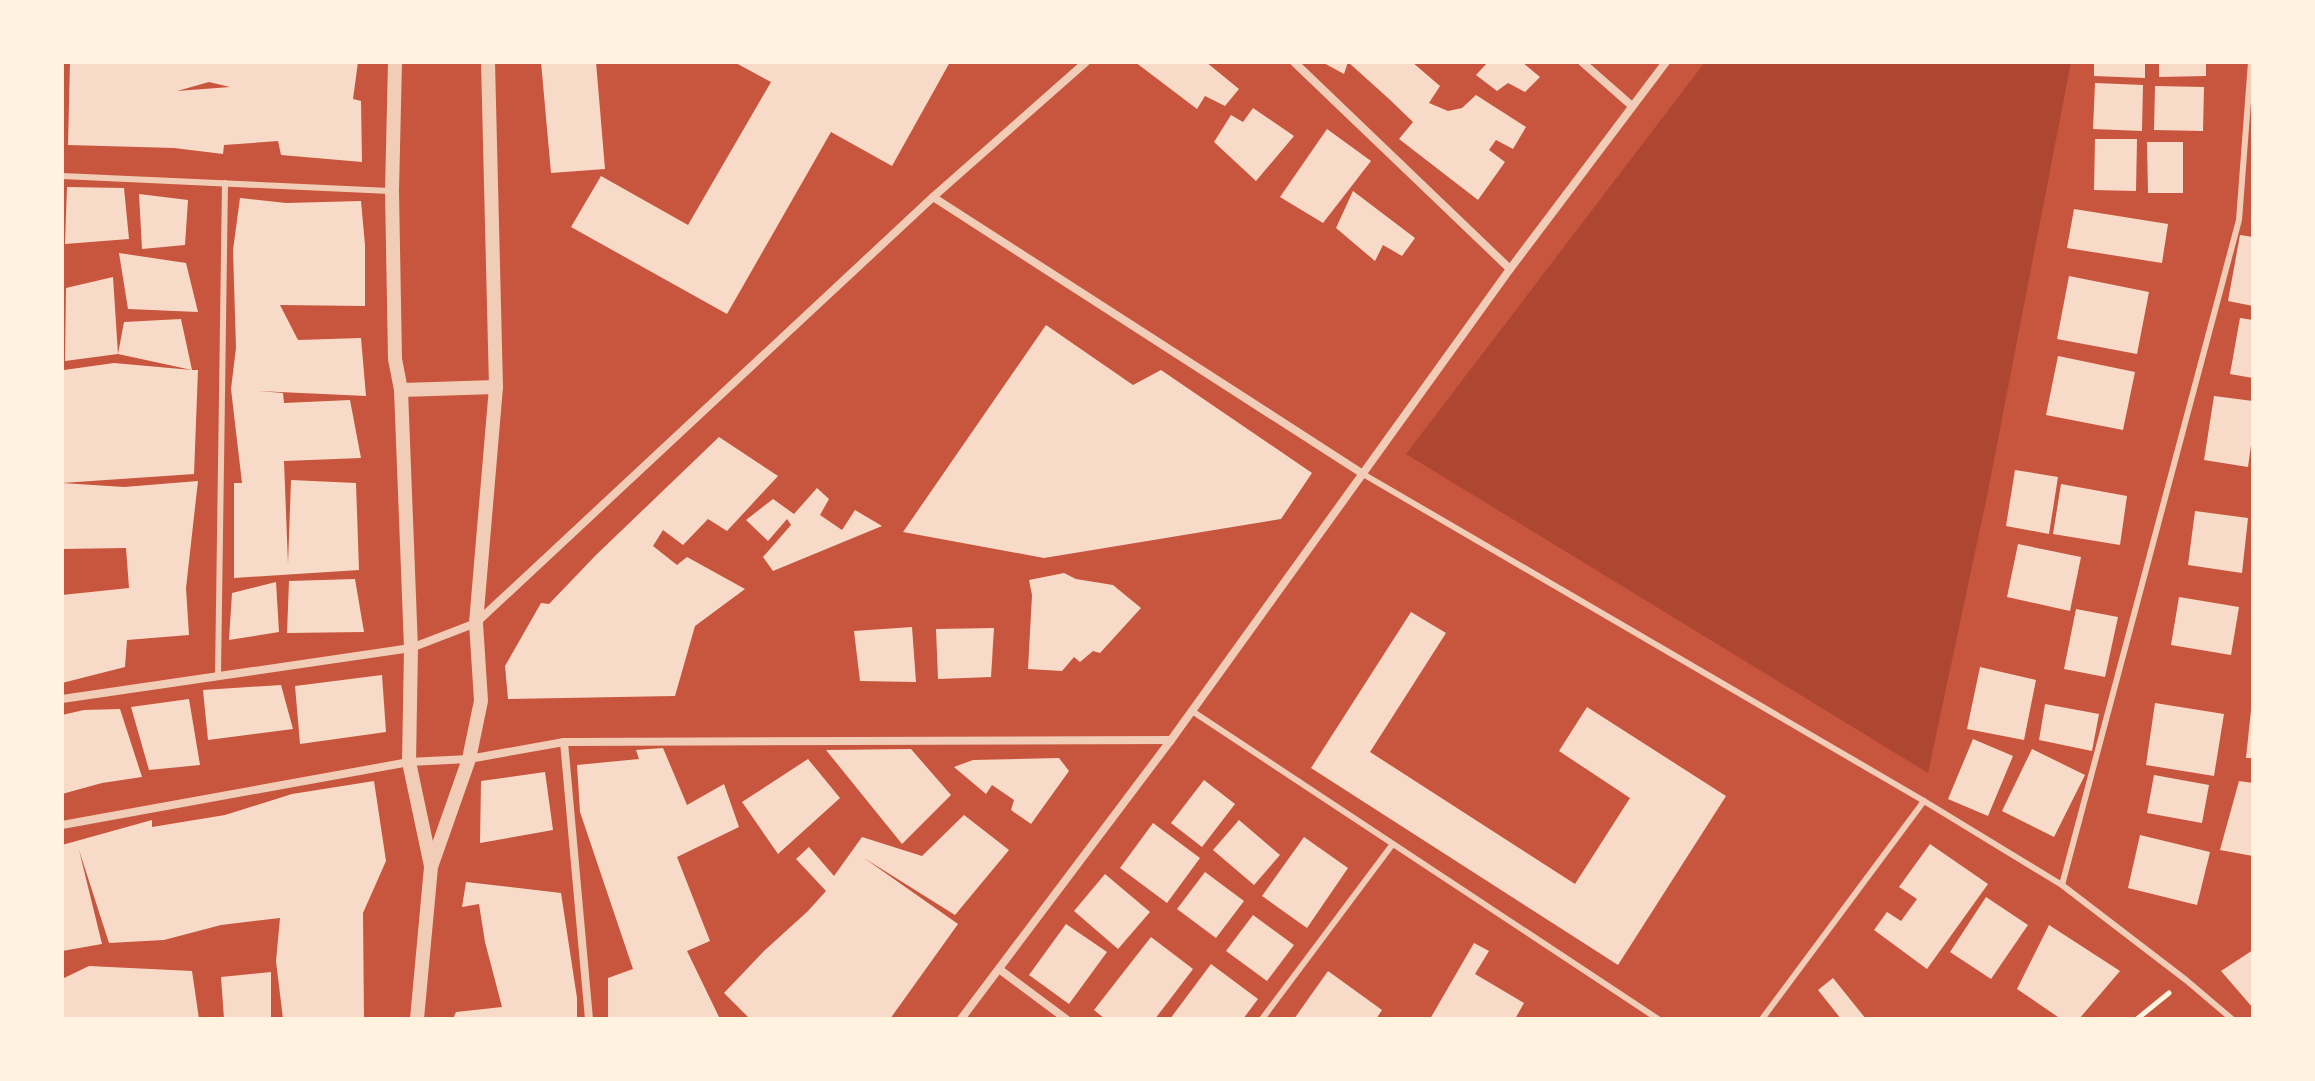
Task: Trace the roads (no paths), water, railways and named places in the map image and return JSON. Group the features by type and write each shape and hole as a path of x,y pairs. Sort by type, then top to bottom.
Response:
{"street":[{"path":"395,62 392,191 395,359 401,390 411,648 409,762 431,867"},
{"path":"417,1019 431,867 469,759 481,701 476,623 496,387 488,62"},
{"path":"62,699 411,648 476,623 933,197 1086,62"},
{"path":"1294,62 1510,269"},
{"path":"1582,62 1632,106"},
{"path":"961,1019 1171,740 1510,269 1666,62"},
{"path":"933,197 1363,474"},
{"path":"401,390 496,387"},
{"path":"62,825 409,762 469,759 564,742 1171,740"},
{"path":"564,742 589,1019"},
{"path":"999,969 1066,1019"}],"lane":[{"path":"2062,885 2239,220 2251,62"},
{"path":"62,176 392,191"},
{"path":"218,675 225,183"},
{"path":"1363,474 1924,801 2062,885 2232,1019"},
{"path":"1192,711 1658,1019"},
{"path":"1762,1019 1924,801"},
{"path":"1262,1019 1392,845"}]}
